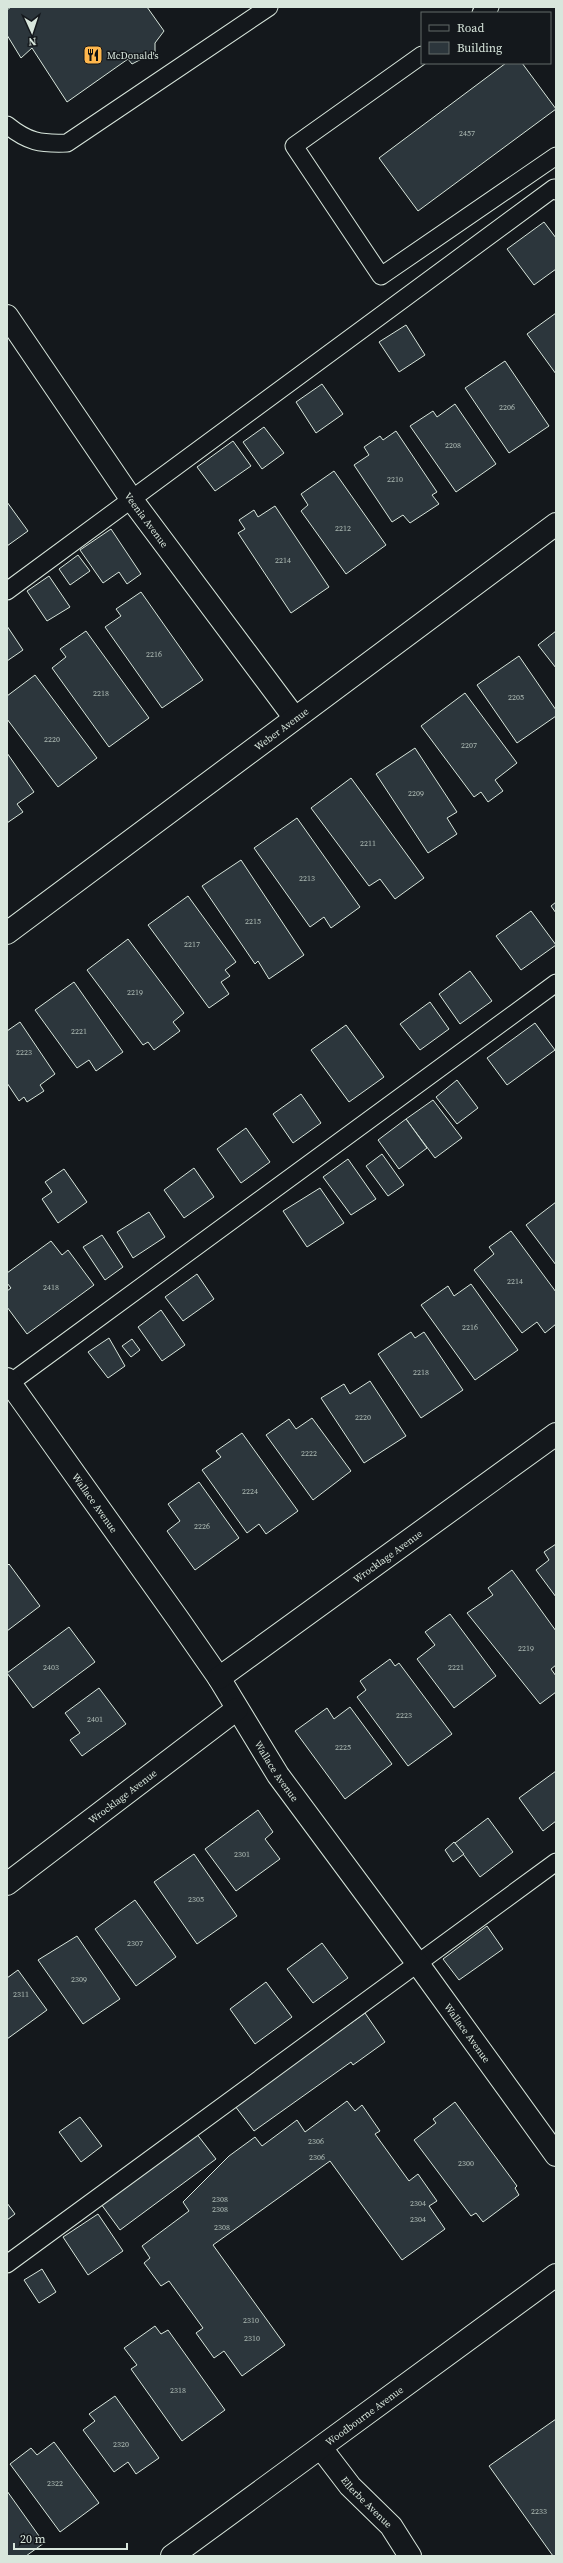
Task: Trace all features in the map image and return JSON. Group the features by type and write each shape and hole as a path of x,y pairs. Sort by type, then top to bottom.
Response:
{"street":[{"name":"Veenia Avenue","path":"7,316 132,500 294,717"},
{"name":"Weber Avenue","path":"7,933 294,717 556,524"},
{"name":"Wallace Avenue","path":"8,1381 219,1678 278,1775 418,1964 556,2155"},
{"name":"Wrocklage Avenue","path":"219,1678 556,1434"},
{"name":"Wrocklage Avenue","path":"7,1884 237,1709"},
{"name":"Woodbourne Avenue","path":"172,2556 556,2275"},
{"name":"Ellerbe Avenue","path":"321,2448 350,2486 391,2526 410,2556"}],"lane":[{"path":"7,125 22,137 43,144 67,143 269,7"},
{"path":"421,56 294,146 381,276 556,156"},
{"path":"7,590 132,500 554,188 556,191"},
{"path":"8,1381 556,983"},
{"path":"7,2264 556,1862"}],"building":[{"name":"McDonald's","path":"11,7 147,7 164,31 155,43 155,52 132,64 128,59 67,102 32,48 21,58 7,35 7,10"},
{"path":"505,64 523,64 556,109 418,211 379,158"},
{"path":"544,222 556,238 556,269 534,285 507,249"},
{"path":"556,313 556,374 527,334"},
{"path":"406,325 425,355 399,372 379,342"},
{"path":"505,361 549,426 509,453 465,388"},
{"path":"322,384 343,414 316,433 296,402"},
{"path":"455,404 496,464 456,492 410,426 433,411 437,417"},
{"path":"264,427 284,453 262,469 243,442"},
{"path":"396,431 437,492 432,495 439,504 410,523 403,515 392,522 354,465 369,455 364,447 380,436 383,440"},
{"path":"233,441 251,466 215,491 197,467"},
{"path":"334,471 386,545 346,574 301,511 308,505 301,494"},
{"path":"7,502 28,531 7,546"},
{"path":"275,506 329,587 291,613 238,533 245,529 239,520 254,510 258,517"},
{"path":"111,529 141,574 127,584 119,572 103,583 80,550"},
{"path":"78,555 90,571 70,585 59,569"},
{"path":"49,576 70,607 47,621 27,591"},
{"path":"141,592 203,680 162,708 105,627 121,616 116,609"},
{"path":"7,626 23,650 7,661"},
{"path":"86,631 149,718 109,747 52,668 66,657 60,649"},
{"path":"556,631 556,668 538,645"},
{"path":"519,656 556,710 556,716 517,743 477,685"},
{"path":"35,675 97,758 58,787 7,719 7,696"},
{"path":"465,693 517,763 495,780 503,791 488,802 481,792 474,797 421,726"},
{"path":"415,748 457,812 447,818 457,834 428,853 376,774"},
{"path":"7,753 34,792 17,804 23,812 7,823"},
{"path":"351,778 424,878 395,899 380,879 369,886 311,808"},
{"path":"297,818 360,907 331,928 324,917 310,927 254,848"},
{"path":"241,860 304,955 269,979 258,961 255,964 202,886"},
{"path":"188,896 236,962 225,970 230,976 221,982 229,994 209,1008 148,925"},
{"path":"556,902 556,913 551,906"},
{"path":"531,911 556,945 521,970 496,936"},
{"path":"128,939 184,1013 173,1022 180,1031 154,1050 148,1042 143,1045 87,970"},
{"path":"470,971 492,1001 460,1024 439,994"},
{"path":"74,982 123,1052 96,1071 89,1060 77,1068 35,1010"},
{"path":"430,1002 449,1029 420,1050 400,1024"},
{"path":"20,1022 55,1074 40,1085 44,1091 27,1102 24,1097 19,1101 7,1083 7,1031"},
{"path":"535,1023 555,1050 507,1085 487,1058"},
{"path":"346,1025 384,1077 349,1102 311,1050"},
{"path":"457,1080 478,1108 457,1124 436,1097"},
{"path":"301,1094 321,1123 293,1143 273,1114"},
{"path":"433,1100 462,1138 435,1158 406,1119"},
{"path":"406,1119 427,1148 399,1169 378,1140"},
{"path":"246,1128 270,1162 241,1183 217,1149"},
{"path":"382,1154 404,1185 388,1196 366,1166"},
{"path":"348,1159 376,1199 351,1215 323,1177"},
{"path":"194,1168 214,1197 184,1218 164,1190"},
{"path":"64,1169 87,1202 58,1223 42,1199 52,1192 45,1182"},
{"path":"320,1188 344,1223 307,1247 283,1211"},
{"path":"556,1202 556,1265 526,1225"},
{"path":"149,1212 165,1237 133,1258 117,1232"},
{"path":"511,1231 556,1292 556,1324 545,1333 537,1322 522,1333 474,1270 494,1254 489,1247"},
{"path":"102,1235 123,1267 105,1280 83,1247"},
{"path":"51,1241 62,1255 68,1250 94,1285 27,1334 7,1307 7,1291 11,1288 7,1283 7,1273"},
{"path":"197,1274 214,1299 183,1321 165,1297"},
{"path":"471,1284 518,1350 475,1380 421,1305 448,1286 454,1296"},
{"path":"161,1310 185,1345 162,1361 138,1327"},
{"path":"411,1332 415,1338 424,1332 463,1390 421,1418 378,1354"},
{"path":"109,1338 125,1366 108,1378 88,1352"},
{"path":"132,1339 140,1350 131,1357 122,1346"},
{"path":"370,1381 406,1436 364,1463 321,1398 344,1384 350,1394"},
{"path":"312,1418 351,1471 313,1500 266,1435 289,1419 296,1429"},
{"path":"242,1433 298,1511 266,1534 259,1524 247,1533 202,1470 221,1457 216,1451"},
{"path":"199,1482 239,1538 195,1570 167,1531 180,1521 168,1504"},
{"path":"556,1544 556,1597 536,1570 549,1560 544,1552"},
{"path":"9,1564 40,1606 7,1631 7,1566"},
{"path":"512,1570 556,1631 556,1665 551,1669 556,1676 556,1692 540,1704 467,1613 493,1595 488,1588"},
{"path":"450,1614 496,1676 454,1708 417,1659 435,1645 425,1632"},
{"path":"69,1627 95,1662 33,1708 7,1673"},
{"path":"390,1659 395,1666 399,1663 452,1734 408,1766 357,1697 366,1690 360,1681"},
{"path":"99,1688 126,1724 82,1756 70,1740 80,1733 65,1713"},
{"path":"350,1707 392,1764 345,1799 295,1731 327,1708 334,1719"},
{"path":"556,1771 556,1821 543,1831 519,1798"},
{"path":"258,1810 273,1832 265,1839 280,1859 236,1891 205,1849"},
{"path":"488,1818 513,1852 480,1877 455,1843"},
{"path":"454,1842 464,1854 453,1862 445,1850"},
{"path":"194,1854 237,1916 197,1944 154,1882"},
{"path":"135,1900 176,1957 136,1986 95,1929"},
{"path":"487,1926 503,1949 459,1980 443,1959"},
{"path":"77,1936 120,1999 83,2024 38,1960"},
{"path":"322,1943 348,1978 313,2003 287,1969"},
{"path":"18,1970 47,2010 7,2039 7,1978"},
{"path":"266,1982 292,2017 255,2044 230,2009"},
{"path":"365,2013 385,2042 353,2065 351,2062 254,2131 235,2106"},
{"path":"347,2101 355,2111 362,2105 380,2131 375,2134 409,2181 418,2174 437,2201 429,2206 445,2229 402,2260 330,2161 213,2245 285,2345 242,2376 224,2351 214,2358 196,2333 203,2328 169,2281 161,2286 144,2263 150,2258 142,2246 189,2211 183,2202 229,2156 255,2137 262,2146 297,2120 305,2132"},
{"path":"455,2102 517,2186 515,2188 519,2195 483,2222 476,2213 471,2216 414,2140 436,2123 433,2119"},
{"path":"80,2117 102,2146 81,2162 59,2132"},
{"path":"196,2133 216,2159 120,2230 101,2204"},
{"path":"7,2203 15,2214 7,2220"},
{"path":"98,2214 123,2251 88,2275 63,2237"},
{"path":"42,2269 56,2292 39,2303 24,2280"},
{"path":"155,2326 161,2334 168,2330 225,2410 182,2441 131,2369 137,2365 124,2348"},
{"path":"115,2396 159,2458 136,2474 128,2462 114,2472 83,2430 95,2421 89,2414"},
{"path":"556,2419 556,2556 553,2556 489,2466"},
{"path":"54,2442 99,2503 60,2532 10,2464 31,2448 37,2455"},
{"path":"7,2491 44,2543 26,2556 7,2556"}],"place":[{"name":"McDonald's","path":"93,55"}]}
